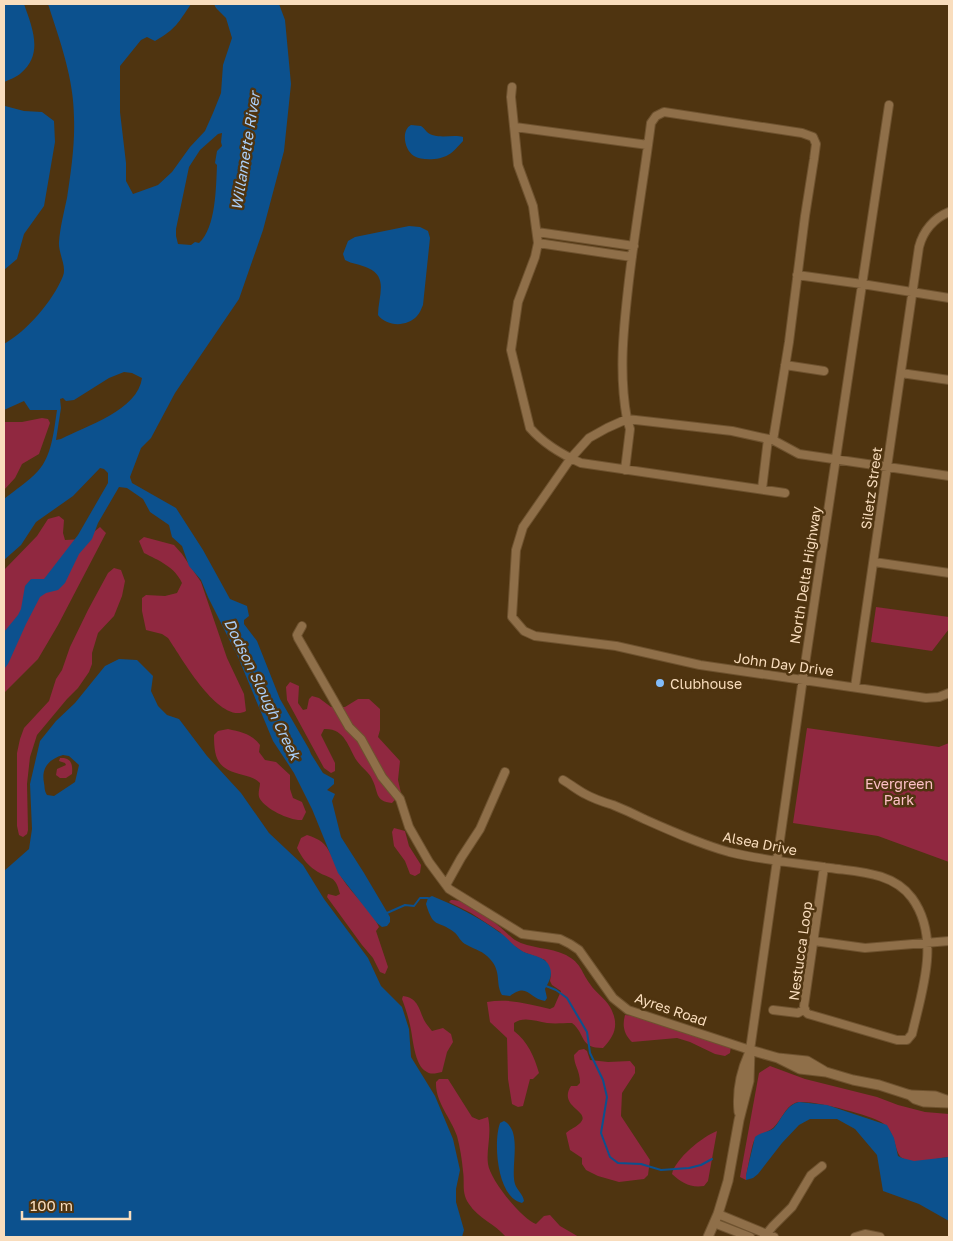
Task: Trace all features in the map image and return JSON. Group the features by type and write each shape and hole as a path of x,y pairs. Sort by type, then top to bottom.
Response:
{"street":[{"path":"512,87 511,97 518,165 533,206 538,243 535,257 518,302 511,350 530,428 535,434 581,463 785,493"},
{"name":"North Delta Highway","path":"708,1237 718,1214 728,1181 749,1081 750,1050 777,860 889,105"},
{"path":"625,470 630,429 623,397 622,358 632,257 651,123 656,116 664,112 802,133 813,137 816,144 785,365 762,489"},
{"path":"514,127 648,145"},
{"name":"Siletz Street","path":"855,687 921,239 930,225 949,212"},
{"path":"537,232 634,246"},
{"path":"538,243 632,257"},
{"path":"797,275 949,298"},
{"path":"785,365 824,370"},
{"path":"901,373 949,380"},
{"path":"571,458 589,438 627,419 732,431 771,440 799,454 949,476"},
{"name":"John Day Drive","path":"571,458 523,527 516,550 512,617 524,631 535,636 616,646 691,664 926,698 939,697 949,693"},
{"path":"874,562 949,573"},
{"name":"Ayres Road","path":"302,626 297,635 298,638 349,727 361,738 372,760 400,799 409,827 429,862 449,889 522,934 560,939 579,950 613,998 628,1010 778,1058 807,1061 826,1072 853,1080 878,1084 910,1095 935,1096 949,1102"},
{"path":"446,885 461,858 478,834 504,772"},
{"name":"Alsea Drive","path":"563,780 584,794 599,801 613,805 707,845 746,856 874,874 889,880 902,887 919,909 924,925 926,942"},
{"name":"Nestucca Loop","path":"824,867 805,1010 808,1014 897,1040 907,1040 912,1034 927,970 926,942"},
{"path":"814,941 865,948 949,941"},
{"path":"773,1010 798,1013 805,1010"},
{"path":"718,1214 769,1236 773,1226 792,1207 811,1175 822,1166"},
{"path":"714,1223 750,1237"},
{"path":"856,1237 865,1234 880,1237"}],"green space":[{"path":"42,418 48,419 50,423 39,454 22,464 15,478 4,490 4,422 22,422"},
{"path":"59,516 64,520 63,533 65,540 85,539 100,527 106,533 38,659 4,693 4,570 37,536 48,519"},
{"path":"144,537 174,545 201,582 227,658 244,694 246,711 235,713 224,708 201,686 168,638 162,634 146,630 142,611 142,598 146,595 165,596 177,593 182,583 171,568 144,553 139,541"},
{"path":"114,568 121,570 125,581 122,596 114,616 98,633 89,672 78,688 37,735 30,757 27,784 28,830 27,834 23,837 19,835 17,826 17,753 20,739 24,728 49,701 56,679 62,670 70,647 88,610 108,573"},
{"path":"876,607 949,617 949,629 932,651 871,642"},
{"path":"290,682 299,686 298,703 303,710 307,709 309,699 312,696 319,698 331,707 345,707 358,699 369,699 380,709 378,737 400,761 398,780 401,793 392,803 380,798 371,777 357,761 345,739 337,732 324,729 321,735 335,763 335,771 331,773 324,768 287,700 286,687"},
{"name":"Evergreen Park","path":"807,728 939,747 949,743 949,862 878,836 793,823"},
{"path":"228,729 242,732 253,738 260,745 259,752 265,760 276,762 290,775 290,789 293,798 302,802 306,812 302,820 285,816 267,807 259,797 260,783 252,778 228,770 219,762 215,751 214,735 218,731"},
{"path":"60,758 69,760 72,764 72,774 66,778 60,778 56,775 57,769 66,765 59,761"},
{"path":"394,828 405,831 409,846 421,865 420,873 415,876 410,874 405,861 394,846 392,832"},
{"path":"307,835 318,839 324,844 342,878 376,920 379,927 376,931 388,967 385,974 380,972 373,958 327,897 328,894 336,896 340,894 334,880 312,868 304,860 297,848 301,838"},
{"path":"451,900 463,903 477,910 513,939 521,943 560,952 571,958 578,964 592,987 608,1004 615,1018 613,1034 603,1048 590,1046 586,1043 572,1023 550,1023 525,1019 514,1023 514,1031 530,1050 539,1073 533,1079 530,1079 523,1106 518,1107 512,1104 508,1079 507,1038 490,1022 487,1002 511,1001 550,1009 554,1007 561,991 552,985 550,981 551,974 545,960 523,952 507,941 500,932 471,913 449,902"},
{"path":"403,996 415,1002 432,1031 443,1028 451,1034 453,1042 447,1052 442,1072 429,1073 419,1064 402,999"},
{"path":"625,1015 636,1016 731,1046 730,1053 725,1056 715,1054 677,1038 632,1042 624,1030"},
{"path":"584,1049 587,1051 590,1060 608,1062 630,1061 635,1067 635,1073 622,1093 621,1116 650,1160 648,1175 644,1179 619,1182 598,1176 586,1170 582,1164 582,1158 570,1150 566,1133 582,1120 582,1116 571,1104 568,1099 568,1093 571,1086 577,1086 580,1083 574,1055 579,1050"},
{"path":"770,1066 805,1079 877,1097 898,1105 925,1112 949,1114 949,1157 909,1161 898,1153 890,1131 881,1122 838,1108 802,1102 792,1105 773,1128 760,1135 754,1141 746,1180 740,1177 759,1073"},
{"path":"439,1079 448,1079 472,1117 479,1120 488,1117 488,1164 490,1171 500,1189 515,1207 536,1224 544,1216 550,1215 560,1226 579,1237 506,1237 473,1209 464,1192 464,1176 457,1136 436,1089 436,1082"},
{"path":"717,1131 708,1181 704,1186 686,1184 672,1174 678,1162 690,1149"}],"water":[{"path":"4,4 24,4 33,31 34,49 28,66 17,76 4,82"},
{"name":"Willamette River","path":"48,4 191,4 172,29 155,41 147,37 141,40 120,66 120,112 126,163 126,181 133,194 158,185 172,172 190,147 205,131 213,113 221,93 223,65 232,38 226,18 214,4 279,4 285,20 291,84 284,151 263,230 239,299 175,393 151,438 141,448 130,477 132,483 176,508 203,550 230,599 247,606 249,616 244,620 244,624 257,641 280,699 323,773 334,779 334,784 327,790 335,794 332,801 341,837 390,917 390,922 387,926 382,927 377,923 338,873 312,809 294,773 273,741 238,657 201,580 189,566 182,546 172,537 169,525 150,512 143,499 127,488 119,487 98,523 92,539 79,554 65,583 58,590 46,593 40,597 4,669 4,632 21,609 25,586 31,579 44,579 78,535 108,483 108,473 100,468 73,496 36,522 21,545 4,560 4,499 30,479 43,465 52,442 57,410 30,410 24,401 4,410 4,344 22,331 46,305 59,286 64,272 59,242 72,158 73,103 66,60","holes":["222,133 222,146 217,151 215,163 217,165 214,207 209,228 199,243 195,242 191,245 178,244 176,229 189,167 200,150 218,134","124,372 132,373 142,378 138,389 131,399 109,416 56,440 61,408 60,399 63,398 66,401 74,400 109,378"]},
{"path":"5,106 24,111 42,112 54,121 55,142 44,206 24,234 17,259 4,270"},
{"path":"411,125 421,126 435,136 463,137 463,141 445,157 417,158 408,149 405,140 406,131"},
{"path":"409,226 420,227 428,231 430,238 423,305 419,314 413,320 397,324 386,322 378,315 381,288 378,277 368,268 345,260 343,254 348,241 355,237"},
{"path":"119,659 137,660 153,676 151,691 158,706 167,715 179,719 207,756 241,793 269,833 303,865 324,899 368,958 381,986 402,1007 409,1029 411,1057 435,1096 453,1139 460,1170 456,1189 456,1202 464,1230 462,1237 4,1237 4,871 29,849 32,829 30,784 40,741 56,721 75,703 105,666","holes":["63,755 69,756 79,765 75,782 54,796 47,795 43,778 47,765"]},
{"path":"432,896 474,916 502,934 522,951 546,961 551,974 545,989 547,998 545,1001 525,991 516,992 510,996 502,995 496,968 490,959 482,952 465,944 454,932 431,918 426,904 428,898"},
{"path":"799,1102 827,1105 887,1125 894,1138 898,1156 902,1158 914,1161 949,1157 949,1221 919,1204 883,1191 877,1155 855,1129 837,1119 810,1119 799,1125 758,1174 746,1180 755,1137 774,1128 787,1109"},
{"path":"504,1121 510,1126 515,1141 514,1177 515,1184 524,1201 522,1203 514,1199 507,1191 499,1168 497,1155 498,1132 500,1123"}],"waterway":[{"name":"Dodson Slough Creek","path":"387,913 405,905 414,906 420,898 428,898"},
{"name":"Dodson Slough Creek","path":"546,986 567,998 587,1032 590,1053 603,1080 607,1097 601,1133 610,1157 618,1163 641,1164 661,1170 689,1168 701,1165 712,1159"}],"place":[{"name":"Clubhouse","path":"660,683"}]}
